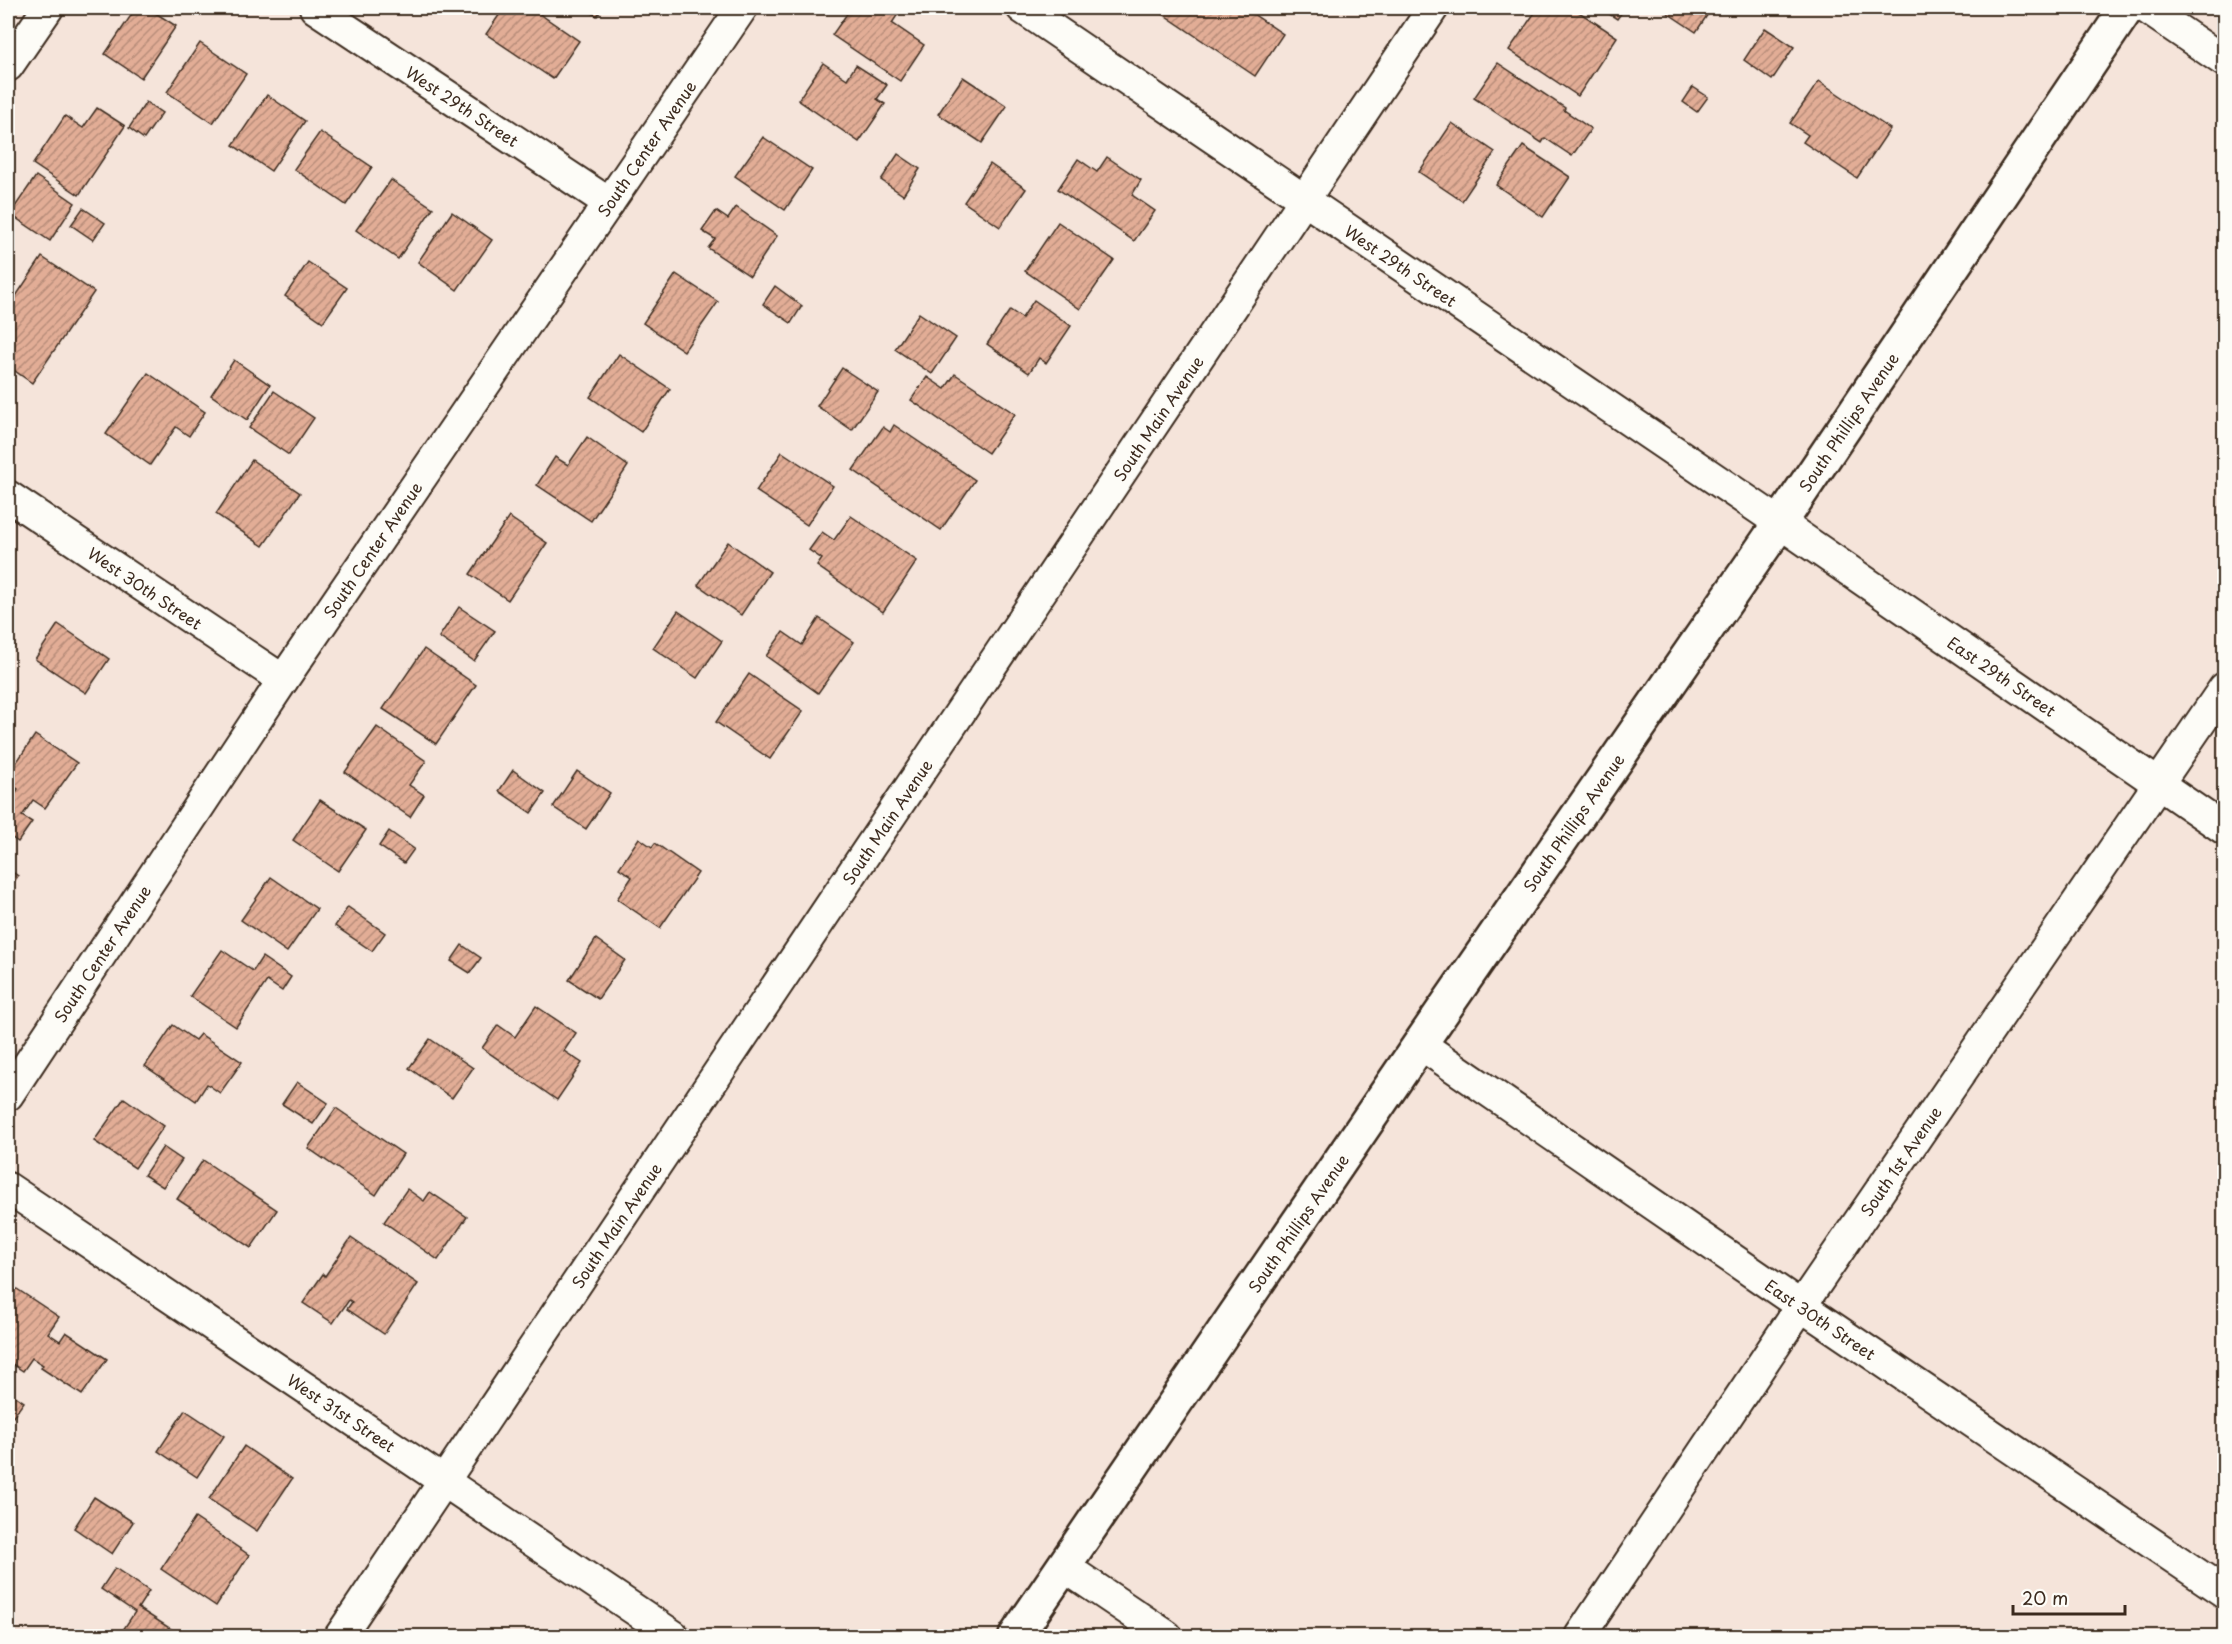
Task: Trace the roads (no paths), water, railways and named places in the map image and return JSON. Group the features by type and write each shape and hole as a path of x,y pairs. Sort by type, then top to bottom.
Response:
{"street":[{"path":"8,66 48,8"},
{"name":"West 29th Street","path":"315,8 609,203"},
{"name":"South Center Avenue","path":"8,1095 283,680 742,8"},
{"name":"West 29th Street","path":"1022,8 1780,523"},
{"name":"South Main Avenue","path":"340,1636 1433,8"},
{"name":"South Phillips Avenue","path":"1016,1636 1420,1044 1780,523 2127,8"},
{"path":"2146,8 2224,61"},
{"name":"West 30th Street","path":"8,496 283,680"},
{"name":"East 29th Street","path":"1780,523 2224,829"},
{"name":"South 1st Avenue","path":"1580,1636 1801,1306 2224,687"},
{"name":"East 30th Street","path":"1420,1044 1801,1306 2224,1592"},
{"name":"West 31st Street","path":"8,1188 674,1636"},
{"path":"1063,1566 1167,1636"}]}
